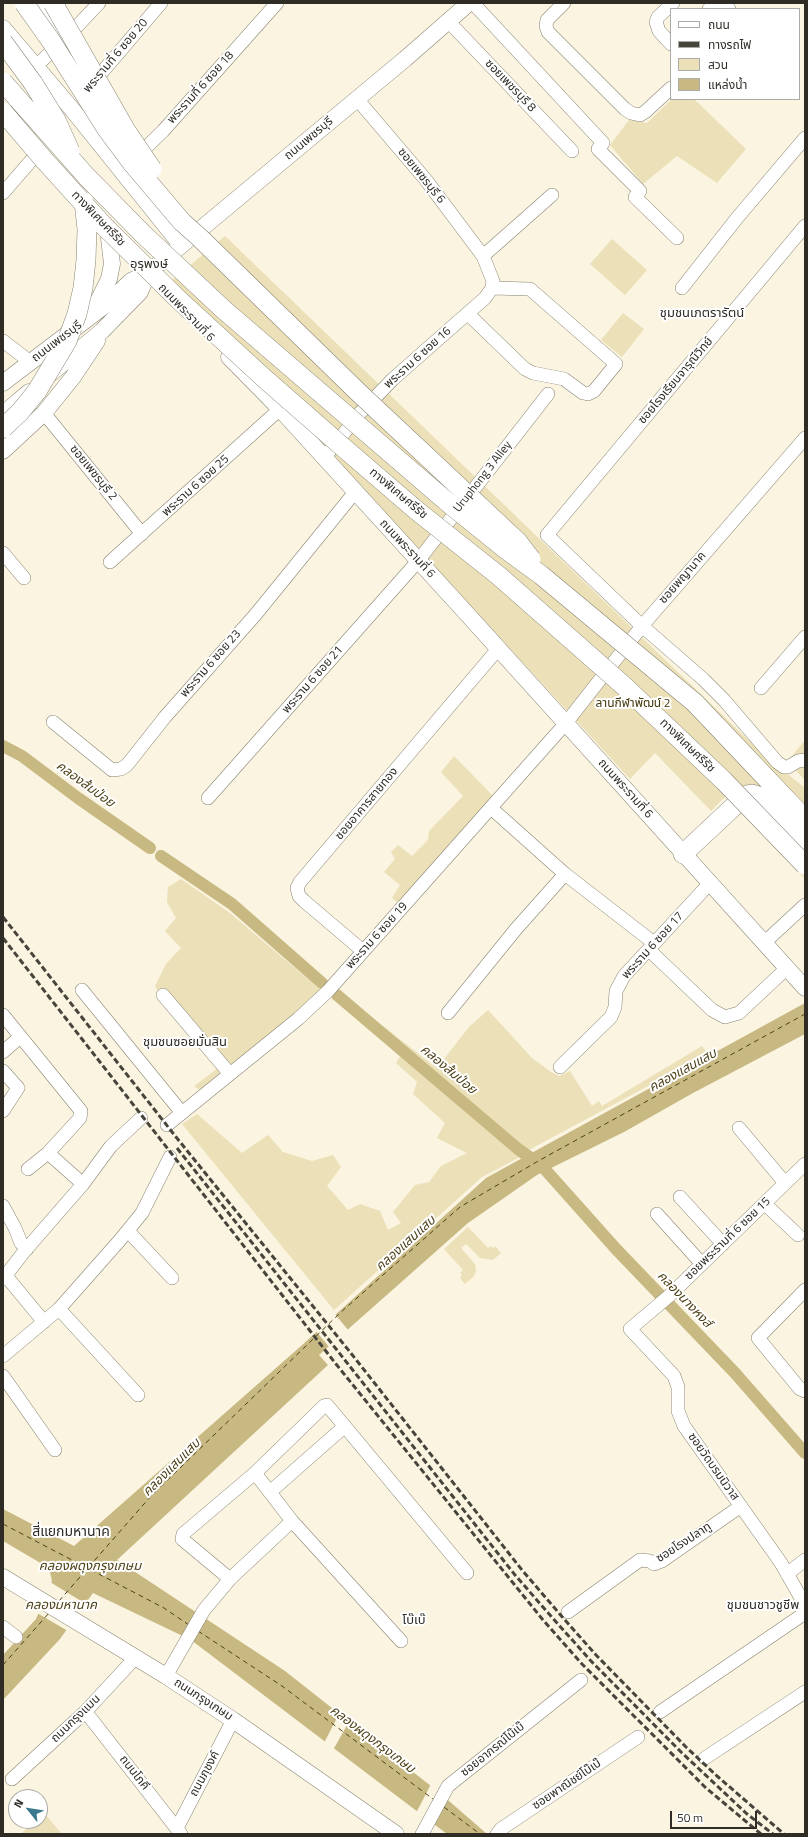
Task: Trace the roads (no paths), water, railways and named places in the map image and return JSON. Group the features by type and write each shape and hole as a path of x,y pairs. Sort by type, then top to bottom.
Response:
{"highway":[{"path":"24,3 51,41 106,128 132,163 182,222 363,397 518,542 542,575"},
{"path":"53,3 136,146 187,217 196,236"},
{"path":"3,42 33,83 66,139 84,197 87,229 83,288 77,314 67,341 37,391 20,412 3,428"},
{"name":"ทางพิเศษศรีรัช","path":"3,82 87,177 143,234 223,309 452,506 508,551 542,575 695,703 805,819"},
{"name":"ทางพิเศษศรีรัช","path":"3,112 102,225 179,300 326,432 416,510 499,576 624,686 724,781 805,865"},
{"path":"683,854 746,795 752,794 762,797 805,843"}],"main road":[{"name":"ถนนเพชรบุรี","path":"5,381 103,307 130,281 148,273 181,245 196,236 469,3"},
{"path":"3,28 71,108 181,245"},
{"name":"ถนนพระรามที่ 6","path":"3,117 35,156 109,238 148,273 280,409 805,988"},
{"path":"166,225 196,236"},
{"path":"5,381 98,301 109,279 112,264 109,238"},
{"name":"ถนนเพชรบุรี","path":"3,414 102,330 140,292 148,273"},
{"path":"3,396 103,307"},
{"name":"ถนนเพชรบุรี","path":"3,451 44,413 87,356 102,330"},
{"name":"ถนนกรุงเกษม","path":"3,1577 77,1620 166,1676 233,1720 396,1834"}],"street":[{"path":"39,3 66,38"},
{"path":"36,66 66,38 99,3"},
{"name":"พระรามที่ 6 ซอย 20","path":"71,108 161,3"},
{"name":"พระรามที่ 6 ซอย 18","path":"122,171 163,131 277,3"},
{"path":"473,3 603,143 598,149 640,191 635,197 677,238"},
{"path":"564,3 548,20 546,26 548,32 625,109 634,115 640,115 670,89"},
{"path":"670,42 659,31 656,22 658,17 673,3"},
{"name":"ซอยเพชรบุรี 8","path":"448,21 572,151"},
{"name":"ซอยเพชรบุรี 6","path":"357,99 426,180 483,256"},
{"path":"682,288 737,218 805,138"},
{"path":"3,193 35,156"},
{"path":"468,314 524,369 532,373 564,379 583,393 588,394 594,391 616,364 530,289 492,288 493,281 483,256 552,196"},
{"name":"ซอยโรงเรียนจารุณีวิทย์","path":"642,626 547,535 805,226"},
{"name":"พระราม 6 ซอย 16","path":"324,458 360,413 393,379 468,314 485,298 492,288"},
{"path":"3,341 29,361"},
{"name":"Uruphong 3 Alley","path":"418,561 548,394"},
{"name":"พระราม 6 ซอย 25","path":"110,562 280,409"},
{"name":"ซอยเพชรบุรี 2","path":"44,413 142,534"},
{"name":"ซอยพญานาค","path":"566,723 642,626 805,438"},
{"name":"พระราม 6 ซอย 23","path":"53,722 112,770 121,769 127,765 165,717 256,614 355,492"},
{"path":"3,553 24,578"},
{"name":"พระราม 6 ซอย 21","path":"208,798 418,561"},
{"path":"642,626 715,691 777,762 784,767 788,767 798,761 805,760"},
{"path":"761,688 805,637"},
{"name":"ซอยอาคารสายทอง","path":"363,951 299,896 298,888 300,882 498,649"},
{"name":"พระราม 6 ซอย 19","path":"167,1125 298,1019 328,991 566,723"},
{"path":"491,808 565,874 652,947 712,1010 725,1017 739,1013 788,969"},
{"path":"448,1013 516,929 565,874"},
{"name":"พระราม 6 ซอย 17","path":"560,1066 611,1017 615,1007 616,991 621,981 710,883"},
{"path":"764,943 805,904"},
{"path":"82,990 182,1113"},
{"path":"163,994 230,1074"},
{"path":"3,1015 81,1111 80,1118 43,1159 28,1169"},
{"path":"3,1052 20,1037"},
{"path":"3,1071 18,1088 3,1112"},
{"path":"44,1322 4,1277 27,1248 83,1184 111,1146 141,1118"},
{"path":"739,1128 786,1183"},
{"path":"48,1153 83,1184"},
{"path":"3,1356 59,1309 128,1231 142,1213 170,1157"},
{"name":"ซอยพระรามที่ 6 ซอย 15","path":"630,1329 664,1300 786,1183 803,1169"},
{"path":"680,1197 723,1244"},
{"path":"765,1204 798,1235"},
{"path":"3,1206 21,1243 27,1248"},
{"path":"657,1214 702,1264"},
{"path":"128,1231 172,1278"},
{"path":"805,1290 758,1338 800,1389 805,1391"},
{"path":"59,1309 138,1395"},
{"name":"ซอยวัดบรมนิวาส","path":"630,1329 674,1376 678,1387 678,1410 684,1426 787,1574 805,1606"},
{"path":"3,1376 55,1450"},
{"path":"230,1579 182,1539 183,1534 255,1474 324,1406 327,1405 467,1573"},
{"path":"270,1492 346,1426"},
{"path":"255,1474 292,1521 401,1641"},
{"name":"ซอยโรงปลาทู","path":"568,1612 640,1560 650,1561 654,1564 662,1561 741,1506"},
{"path":"166,1676 204,1610 230,1579 292,1521"},
{"path":"787,1574 805,1560"},
{"path":"660,1712 805,1606"},
{"path":"3,1628 16,1637"},
{"name":"ถนนกรุงแมน","path":"12,1779 85,1712 136,1657"},
{"name":"ซอยอาภรณ์โบ๊เบ๊","path":"422,1834 448,1786 581,1680"},
{"path":"705,1758 805,1692"},
{"name":"ถนนโภคี","path":"85,1712 179,1831"},
{"name":"ถนนภุชงค์","path":"179,1831 233,1720"},
{"name":"ซอยพาณิชย์โบ๊เบ๊","path":"497,1834 501,1829 638,1737"}],"water":[{"path":"805,1003 805,1034 693,1093 624,1132 537,1175 468,1223 319,1355 328,1365 117,1560 285,1671 441,1794 487,1834 447,1834 191,1640 93,1593 60,1639 3,1700 3,1655 36,1619 52,1581 49,1568 3,1541 3,1509 74,1546 301,1346 486,1178"}],"waterway":[{"name":"คลองส้มป่อย","path":"3,746 22,756 78,798 150,848"},
{"name":"คลองส้มป่อย","path":"161,856 232,904 322,983"},
{"name":"คลองนางหงส์","path":"337,995 518,1149 542,1166 616,1249 735,1373 805,1453"}],"railway":[{"path":"3,917 176,1137 350,1352 522,1570 596,1655 686,1747 784,1834"},
{"path":"3,938 336,1364 543,1620 582,1664 706,1788 761,1834"},
{"path":"177,1148 515,1575 590,1660 681,1752 747,1814 773,1834"}],"district":[{"name":"อุรุพงษ์","path":"149,265"},
{"name":"ชุมชนเภตรารัตน์","path":"702,314"},
{"name":"ชุมชนซอยมั่นสิน","path":"185,1043"},
{"name":"สี่แยกมหานาค","path":"71,1533"},
{"name":"ชุมชนชาวชูชีพ","path":"763,1606"},
{"name":"โบ๊เบ๊","path":"414,1621"}],"park label":[{"name":"ลานกีฬาพัฒน์ 2","path":"633,704"}],"water label":[{"name":"คลองแสนแสบ","path":"683,1071"},
{"name":"คลองแสนแสบ","path":"406,1244"},
{"name":"คลองแสนแสบ","path":"172,1468"},
{"name":"คลองผดุงกรุงเกษม","path":"90,1567"},
{"name":"คลองมหานาค","path":"61,1606"},
{"name":"คลองผดุงกรุงเกษม","path":"372,1740"}]}
